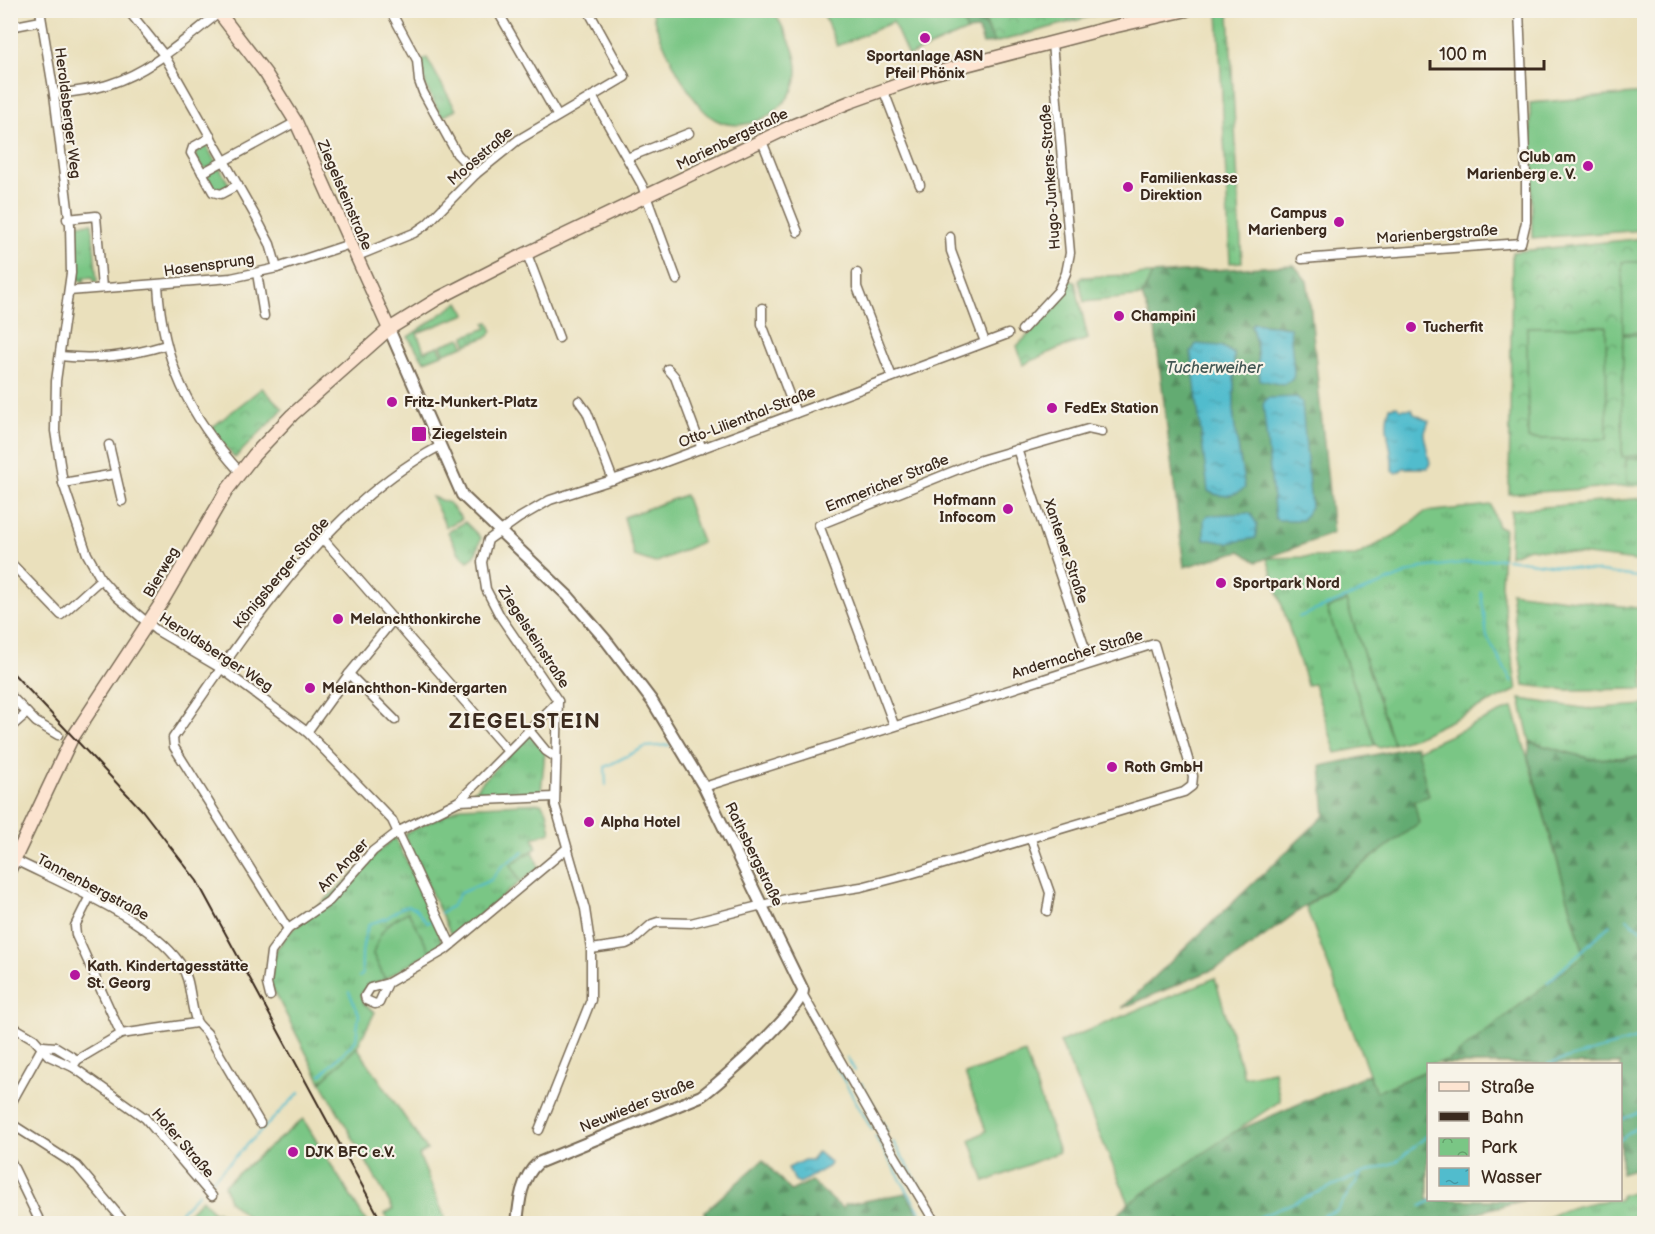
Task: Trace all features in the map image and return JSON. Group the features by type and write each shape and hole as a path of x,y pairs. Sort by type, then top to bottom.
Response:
{"main road":[{"name":"Marienbergstraße","path":"1108,28 1157,10"},
{"name":"Marienbergstraße","path":"389,329 439,298 646,196 762,141 883,89 1108,28 1187,10"},
{"name":"Ziegelsteinstraße","path":"218,12 270,80 296,122 389,329"},
{"name":"Bierweg","path":"13,865 70,740 148,624 240,472 312,396 389,329"}],"street":[{"name":"Heroldsberger Weg","path":"40,10 54,94 71,273 60,356 55,419 63,483 80,539 101,579 117,597 148,624 222,669 307,732 399,831 451,945"},
{"path":"128,10 164,55 270,244 277,268"},
{"path":"390,10 417,60 418,81 423,92 457,154 476,174"},
{"path":"497,10 557,115"},
{"name":"Moosstraße","path":"355,257 414,233 476,174 518,140 625,77 588,10"},
{"name":"Marienbergstraße","path":"1302,259 1521,243 1526,222 1526,168 1519,10"},
{"path":"54,94 113,83 135,74 164,55 218,12"},
{"path":"10,27 41,21"},
{"name":"Hugo-Junkers-Straße","path":"1022,330 1058,291 1066,273 1070,253 1052,43"},
{"path":"883,89 920,185"},
{"path":"592,96 646,196 677,280"},
{"path":"202,173 296,122"},
{"path":"627,158 689,133"},
{"path":"211,137 194,147 191,153 202,173 213,192 221,194 238,185"},
{"path":"762,141 798,232"},
{"path":"67,219 96,216 102,288"},
{"path":"950,237 951,250 985,342"},
{"name":"Hasensprung","path":"69,291 201,282 257,273 350,244"},
{"path":"527,254 559,338"},
{"path":"257,273 264,316"},
{"path":"857,273 857,287 892,377"},
{"path":"158,285 166,345 179,383 199,423 240,472"},
{"path":"762,309 762,324 796,413"},
{"name":"Ziegelsteinstraße","path":"389,329 465,499 498,531 488,540 483,553 482,570 486,589 500,616 558,701 554,797 566,849 585,909 593,984 589,1007 538,1130"},
{"name":"Otto-Lilienthal-Straße","path":"498,531 550,500 702,449 1008,334"},
{"path":"60,356 92,360 130,356 166,345"},
{"path":"668,369 675,376 702,449"},
{"path":"579,401 587,412 613,480"},
{"name":"Emmericher Straße","path":"894,725 819,525 981,460 1088,429 1102,432"},
{"path":"109,445 122,501"},
{"name":"Königsberger Straße","path":"288,929 174,747 173,738 258,619 324,540 374,490 440,446"},
{"name":"Xantener Straße","path":"1017,449 1090,663"},
{"path":"63,483 115,474"},
{"name":"Rathsbergstraße","path":"498,531 558,586 605,639 657,709 704,787 800,982 803,995 871,1116 936,1224"},
{"path":"324,540 507,750"},
{"path":"10,562 61,615 101,579"},
{"path":"307,732 349,674 394,619"},
{"name":"Andernacher Straße","path":"591,949 626,944 642,934 651,924 691,923 883,882 1184,792 1192,786 1193,776 1154,644 704,787"},
{"path":"349,674 395,720"},
{"path":"10,695 43,728 58,735"},
{"name":"Am Anger","path":"270,996 267,984 272,952 288,929 329,901 373,851 399,831 459,801 558,701"},
{"path":"10,728 27,713"},
{"path":"528,729 546,751 555,757"},
{"path":"459,801 554,797"},
{"path":"1031,839 1050,893 1047,911"},
{"path":"388,983 451,945 566,849"},
{"name":"Tannenbergstraße","path":"13,865 90,898 135,922 159,939 180,964 189,982 196,1023 207,1033 260,1124"},
{"path":"90,898 75,926 76,935 121,1034"},
{"name":"Neuwieder Straße","path":"517,1224 525,1180 531,1169 547,1157 675,1109 701,1096 719,1083 791,1012 803,995"},
{"path":"75,1064 121,1034 196,1023"},
{"name":"Hofer Straße","path":"10,1025 43,1046 56,1047 145,1118 212,1196"},
{"path":"10,1105 43,1046"},
{"path":"10,1123 77,1166 126,1224"},
{"path":"10,1160 41,1224"}],"green space":[{"path":"652,11 774,11 795,54 797,70 795,83 789,95 781,106 756,121 729,124 716,120 697,102 677,71 655,23"},
{"name":"Sportanlage ASN Pfeil Phönix","path":"822,11 958,11 967,31 908,56 893,22 837,46"},
{"path":"958,11 972,13 982,20 994,43 983,44 978,30 967,31"},
{"path":"967,11 1110,11 994,43 986,23"},
{"path":"1218,11 1229,13 1242,262 1230,263"},
{"path":"427,58 456,110 442,117 425,85 422,60"},
{"name":"Club am Marienberg e. V.","path":"1644,93 1644,230 1532,238 1530,103"},
{"path":"205,143 216,163 206,169 195,156 200,146"},
{"path":"219,167 230,186 220,191 214,189 208,178 208,173"},
{"path":"92,223 97,282 94,282 93,277 84,278 84,283 78,279 75,224"},
{"path":"1644,238 1644,485 1509,494 1512,252"},
{"path":"1622,262 1644,262 1644,332 1623,333"},
{"path":"1294,265 1307,281 1333,533 1257,562 1240,551 1184,567 1155,329 1142,296 1152,274","holes":["1253,323 1290,327 1293,379 1260,380 1256,343 1251,325","1221,346 1234,354 1234,422 1245,488"]},
{"path":"1152,274 1142,296 1084,302 1079,281 1082,277"},
{"path":"1069,280 1075,282 1088,339 1057,349 1023,365 1017,346 1056,308"},
{"path":"459,302 466,314 417,333 424,351 439,346 442,354 424,361 408,337"},
{"path":"489,322 492,330 489,336 466,345 465,336 487,328 485,323"},
{"path":"1606,326 1607,439 1528,439 1527,327"},
{"path":"1623,335 1644,335 1644,455 1622,457"},
{"path":"461,338 464,346 444,353 441,345"},
{"path":"262,388 283,409 235,458 210,429"},
{"path":"1644,458 1644,482 1627,483 1626,459"},
{"path":"685,495 702,542 655,563 634,556 624,517"},
{"path":"432,497 449,503 462,519 446,527"},
{"path":"1644,498 1644,562 1529,548 1509,556 1511,510"},
{"path":"1491,505 1498,527 1504,528 1501,585 1517,690 1418,736 1393,744 1346,601 1327,609 1376,745 1336,753 1314,684 1307,685 1267,558 1356,556 1395,535 1425,512"},
{"path":"465,522 481,538 475,556 468,561 459,553 448,532"},
{"path":"1511,592 1644,609 1644,689 1567,690 1524,685"},
{"path":"1346,601 1393,744 1380,748 1376,745 1327,609"},
{"path":"1520,699 1589,709 1644,705 1644,757 1591,759 1530,742"},
{"path":"1513,707 1584,955 1448,1061 1427,1063 1427,1070 1376,1092 1306,907 1419,823 1414,801 1429,796 1417,750"},
{"path":"529,733 545,752 541,792 469,796"},
{"path":"1530,742 1591,759 1644,757 1644,1166 1622,1173 1622,1063 1442,1063 1584,955 1528,757"},
{"path":"1416,746 1429,796 1419,823 1226,964 1122,1008 1325,815 1321,766"},
{"path":"541,803 547,811 551,832 533,838 537,848 511,864 520,882 454,935 450,933 405,837 406,833 461,807"},
{"path":"395,837 432,914 443,946 430,952 408,912 373,954 385,979 369,985 360,995 364,1004 375,1012 357,1047 321,1082 270,983 275,951 290,932"},
{"path":"533,851 539,868 520,882 511,864"},
{"path":"408,912 430,952 385,979 373,954 385,928"},
{"path":"1215,978 1244,1077 1274,1071 1280,1101 1129,1203 1060,1042"},
{"path":"357,1047 427,1150 419,1155 447,1223 390,1223 385,1214 393,1209 321,1082"},
{"path":"1025,1053 1059,1152 985,1182 970,1140 986,1131 965,1074"},
{"path":"1427,1070 1427,1201 1520,1201 1437,1223 1109,1224 1129,1203 1232,1133 1368,1074 1376,1092"},
{"name":"DJK BFC e.V.","path":"303,1119 367,1223 254,1223 229,1201 224,1185"},
{"path":"763,1160 791,1191 811,1181 843,1209 844,1205 906,1193 924,1223 705,1223 705,1211"},
{"path":"1644,1189 1644,1223 1534,1223 1570,1208 1596,1202 1622,1201 1622,1195"},
{"path":"202,1199 214,1213 218,1211 230,1223 178,1223"}],"water":[{"name":"Tucherweiher","path":"1253,323 1290,327 1294,373 1293,379 1283,385 1260,380 1256,343 1251,325"},
{"name":"Tucherweiher","path":"1196,344 1221,346 1234,354 1234,422 1245,488 1231,495 1217,495 1208,491 1191,352"},
{"name":"Tucherweiher","path":"1297,397 1302,402 1311,507 1302,520 1278,520 1275,518 1263,404 1267,398"},
{"path":"1397,406 1400,409 1412,409 1414,414 1429,421 1424,435 1430,463 1428,468 1404,468 1397,473 1392,471 1387,423 1390,407"},
{"path":"1250,513 1257,524 1256,538 1228,543 1204,539 1204,519 1208,515"},
{"path":"818,1152 830,1162 829,1166 800,1183 795,1181 788,1168 804,1160 812,1160"}],"waterway":[{"path":"1218,15 1225,11 1227,15"},
{"path":"1299,617 1421,568 1503,558"},
{"path":"1507,559 1644,578"},
{"path":"1481,592 1487,637 1512,682"},
{"path":"606,785 605,767 645,747 670,745"},
{"path":"441,913 452,906 460,893 491,880 502,866 523,852"},
{"path":"359,977 362,975 362,949 369,924 387,918 408,906 415,908 427,923 432,920"},
{"path":"1627,919 1644,932"},
{"path":"1547,983 1610,925"},
{"path":"321,1075 356,1040 359,1014 349,992"},
{"path":"812,1018 821,1037"},
{"path":"1552,1063 1644,1037"},
{"path":"829,1054 872,1130"},
{"path":"847,1057 855,1071"},
{"path":"861,1083 877,1111"},
{"path":"209,1183 300,1092"},
{"path":"1622,1119 1644,1111"},
{"path":"880,1119 887,1131"},
{"path":"1622,1138 1644,1122"},
{"path":"875,1136 927,1224"},
{"path":"1243,1224 1361,1174 1396,1162 1427,1136"},
{"path":"893,1142 943,1224"},
{"path":"1304,1224 1337,1210 1361,1175"},
{"path":"169,1224 199,1193"},
{"path":"1421,1206 1431,1201"}],"railway":[{"path":"10,670 142,810 197,881 383,1224"}],"place":[{"name":"Sportanlage ASN Pfeil Phönix","path":"925,38"},
{"name":"Club am Marienberg e. V.","path":"1588,166"},
{"name":"Familienkasse Direktion","path":"1128,187"},
{"name":"Campus Marienberg","path":"1339,222"},
{"name":"Champini","path":"1119,316"},
{"name":"Tucherfit","path":"1411,327"},
{"name":"Fritz-Munkert-Platz","path":"392,402"},
{"name":"FedEx Station","path":"1052,408"},
{"name":"Ziegelstein","path":"419,434"},
{"name":"Hofmann Infocom","path":"1008,509"},
{"name":"Sportpark Nord","path":"1221,583"},
{"name":"Melanchthonkirche","path":"338,619"},
{"name":"Melanchthon-Kindergarten","path":"310,688"},
{"name":"Roth GmbH","path":"1112,767"},
{"name":"Alpha Hotel","path":"589,822"},
{"name":"Kath. Kindertagesstätte St. Georg","path":"75,975"},
{"name":"DJK BFC e.V.","path":"293,1152"}],"district":[{"name":"ZIEGELSTEIN","path":"525,721"}]}
